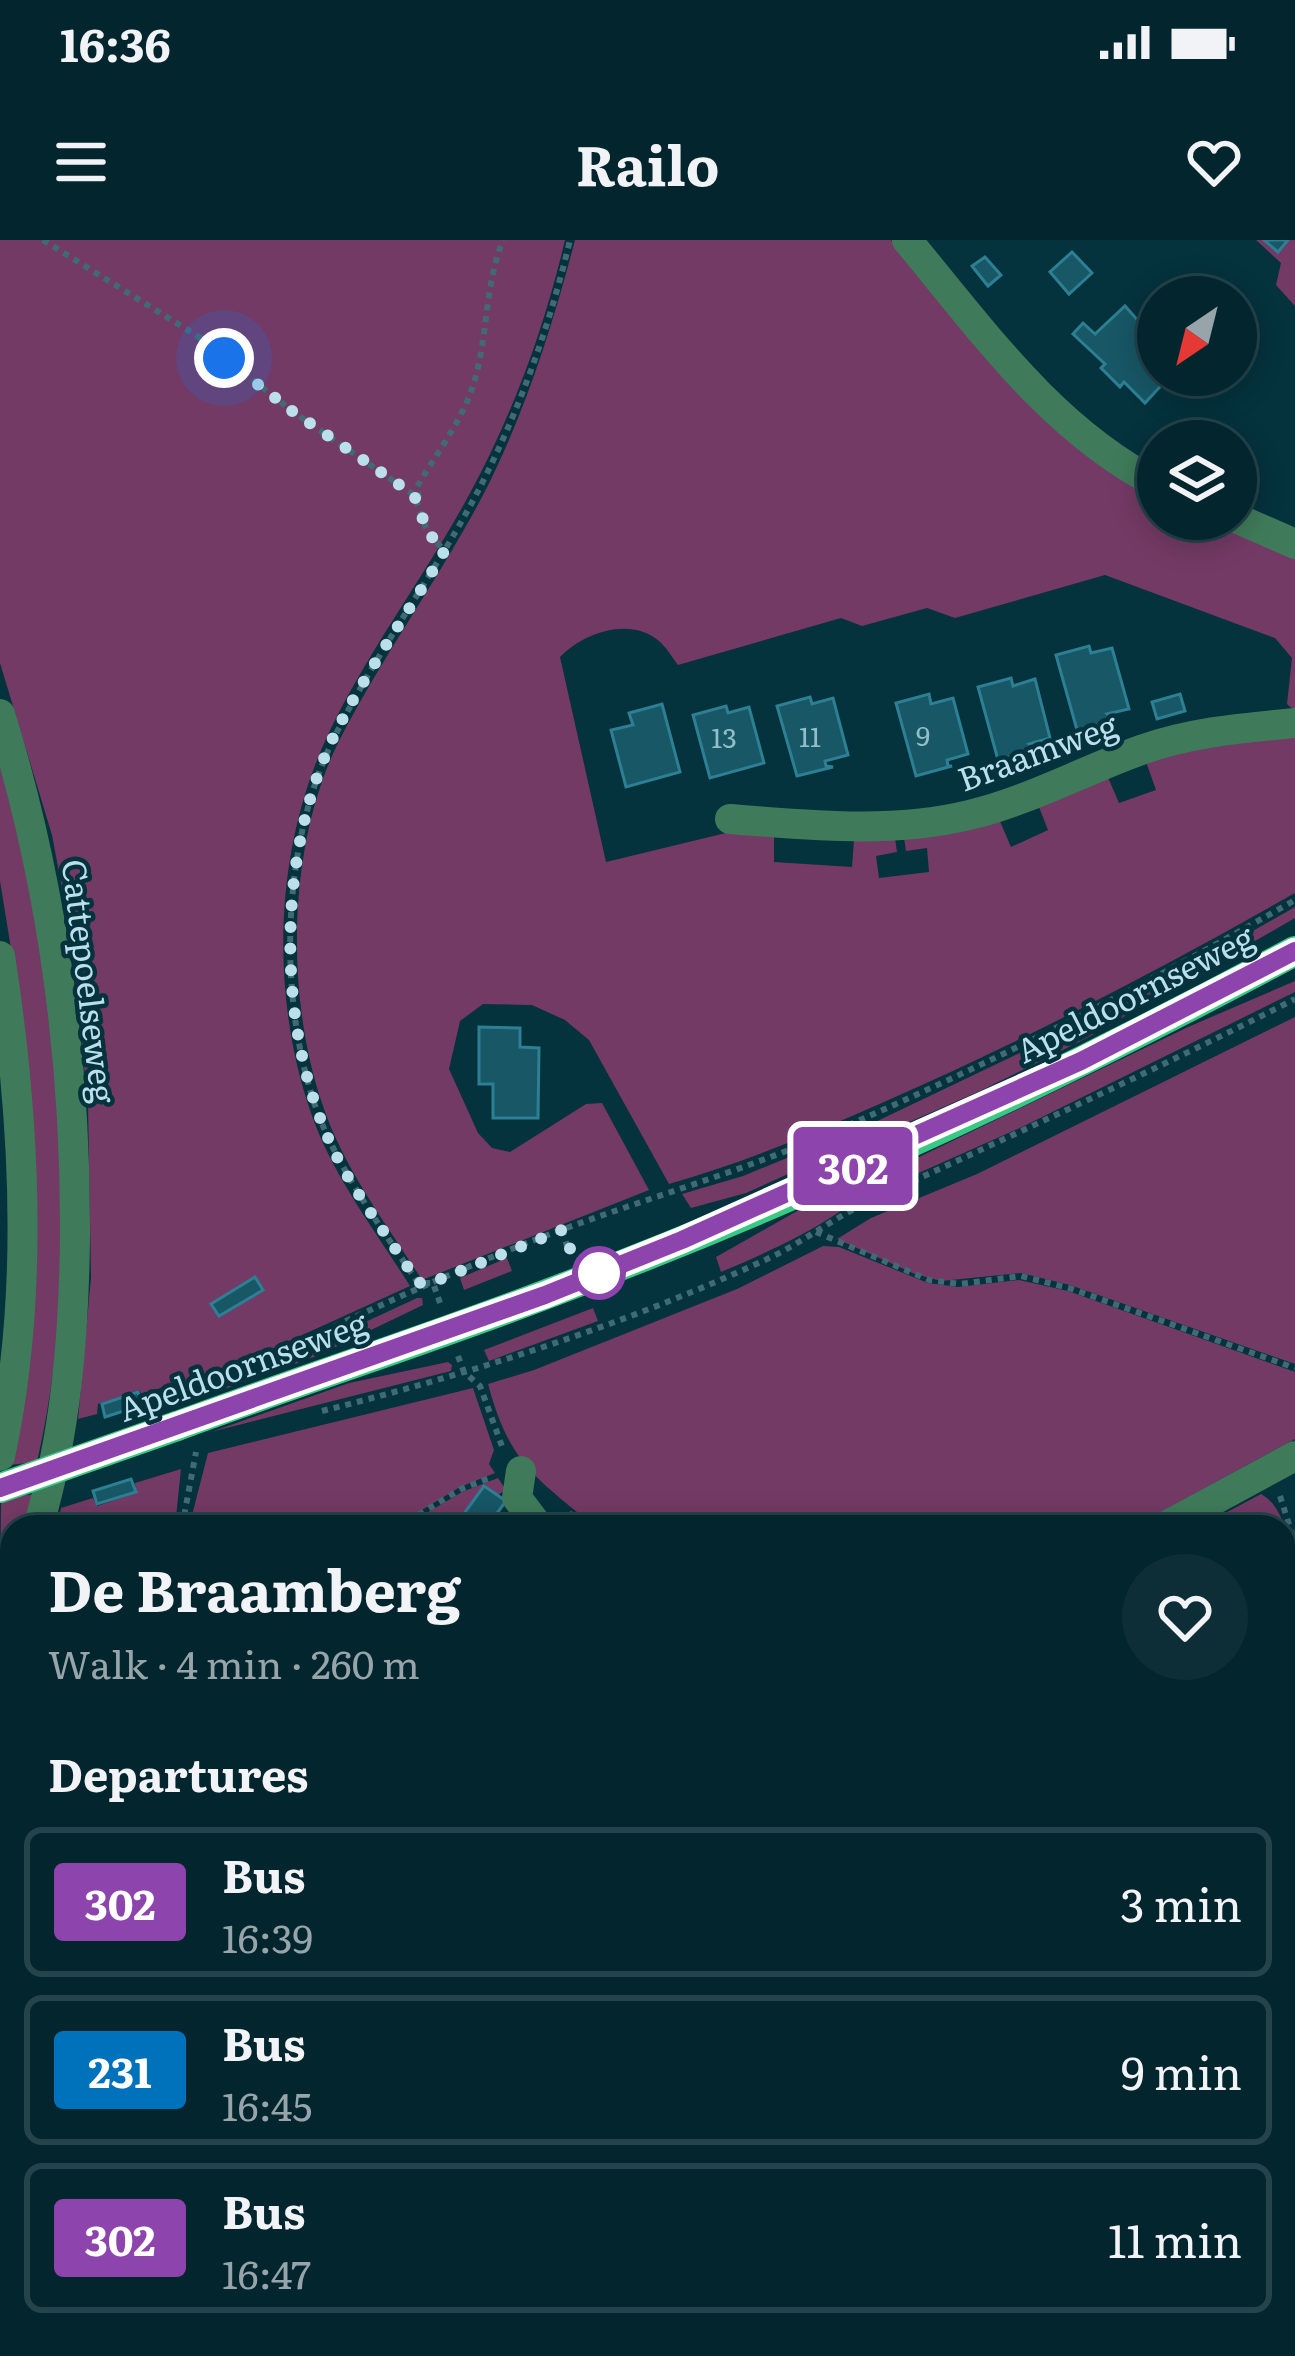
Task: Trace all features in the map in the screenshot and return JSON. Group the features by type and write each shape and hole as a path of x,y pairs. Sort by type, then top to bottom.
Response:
{"main road":[{"name":"Apeldoornseweg","path":"0,1486 187,1434 682,1240 1081,1061 1295,951"}],"street":[{"path":"907,240 1011,365 1061,416 1096,447 1137,471"},
{"path":"1257,527 1295,544"},
{"name":"Cattepoelseweg","path":"0,713 30,812 48,898 71,1081 74,1295 67,1383 41,1515"},
{"name":"Braamweg","path":"730,819 850,826 940,821 975,814 1146,748 1202,732 1295,724"},
{"path":"0,956 16,1115 20,1222 16,1354 0,1456"},
{"path":"1186,1515 1282,1464"},
{"path":"518,1469 517,1498 530,1515"},
{"path":"0,1486 49,1477"}],"path":[{"path":"43,240 199,337 419,502"},
{"path":"445,550 428,533 417,487 475,380 490,282 503,240"},
{"path":"433,1282 418,1283 339,1160 317,1109 297,1022 289,933 311,794 333,740 445,550 517,408 570,240"},
{"name":"Apeldoornseweg","path":"268,1356 433,1282 662,1192 743,1168 969,1071 1130,994 1295,900"},
{"path":"562,1230 567,1246"},
{"path":"816,1232 929,1280 960,1284 1021,1276 1070,1288 1295,1368"},
{"path":"682,1277 688,1292"},
{"path":"418,1515 461,1490 518,1469 500,1445 480,1386 464,1372"},
{"path":"183,1515 187,1434"},
{"path":"1282,1464 1290,1515"}],"shaded area":[{"path":"0,240 565,240 526,370 500,434 452,526 359,676 326,739 296,829 288,876 284,973 298,1068 311,1113 342,1180 410,1286 186,1388 181,1374 176,1382 142,1395 139,1390 98,1404 97,1414 78,1419 91,1277 88,1105 71,936 52,835 0,663"},
{"path":"575,240 891,240 1044,416 1137,486 1137,540 1253,540 1295,559 1295,711 1287,704 1292,658 1275,638 1105,575 955,618 927,608 862,626 841,618 678,665 662,643 647,634 621,629 594,635 560,657 606,862 730,832 774,833 774,862 852,867 854,840 895,838 897,852 876,856 879,878 929,872 927,848 906,851 904,838 999,819 1011,847 1048,830 1037,802 1107,775 1119,803 1156,790 1145,759 1202,744 1295,736 1295,893 1092,1003 937,1078 778,1147 669,1184 589,1040 565,1020 532,1005 483,1004 460,1021 449,1069 478,1133 492,1148 510,1152 586,1104 602,1103 649,1190 422,1280 354,1174 323,1106 302,1018 297,922 301,873 309,827 339,741 482,497 547,339"},
{"path":"1256,240 1295,240 1295,306 1276,285 1281,263"},
{"path":"0,766 21,848 51,1023 63,1203 61,1292 37,1462 9,1465 13,961 0,881"},
{"path":"1295,907 1295,918 1087,1038 907,1123 871,1124 1133,999"},
{"path":"1295,981 1295,992 1022,1127 894,1184 917,1158 1188,1027"},
{"path":"1295,1017 1295,1364 1070,1285 1021,1273 941,1281 837,1239 871,1218 977,1174"},
{"path":"845,1134 868,1138 746,1193 691,1208 682,1194 743,1176"},
{"path":"879,1175 882,1178 826,1220 721,1272 716,1257 797,1211"},
{"path":"823,1246 839,1247 928,1283 958,1287 1019,1280 1068,1291 1295,1372 1295,1439 1155,1515 581,1515 540,1481 505,1433 488,1384 737,1289"},
{"path":"507,1258 512,1271 464,1290 460,1278"},
{"path":"422,1298 423,1305 317,1356 208,1395"},
{"path":"593,1308 598,1321 489,1361 484,1350"},
{"path":"448,1362 451,1371 211,1432 349,1383"},
{"path":"473,1388 494,1450 489,1464 495,1473 460,1487 414,1515 192,1515 208,1453"},
{"path":"181,1469 176,1515 60,1515 61,1508 93,1498 97,1506 136,1493 135,1483"},
{"path":"498,1478 506,1490 468,1515 423,1515"},
{"path":"36,1494 30,1515 1,1515 1,1498"},
{"path":"1261,1494 1279,1515 1222,1515"}],"building":[{"path":"1264,240 1288,240 1278,252"},
{"path":"1072,252 1092,273 1069,294 1050,272"},
{"path":"985,257 1001,275 988,286 972,266"},
{"path":"1125,306 1137,319 1137,395 1124,382 1120,387 1101,368 1105,364 1073,334 1083,323 1095,334"},
{"path":"1089,646 1091,653 1112,648 1129,709 1107,714 1113,721 1077,730 1056,655"},
{"path":"1011,678 1013,686 1035,679 1050,738 1029,744 1035,750 998,760 978,687"},
{"path":"929,694 931,704 953,698 968,754 947,760 952,766 916,776 896,703"},
{"path":"1180,694 1185,711 1157,719 1152,702"},
{"path":"810,697 812,704 833,698 848,755 825,761 833,767 797,776 777,706"},
{"path":"662,704 680,772 626,787 611,730 633,725 629,713"},
{"path":"726,706 728,713 749,707 764,763 710,778 693,715"},
{"path":"479,1027 520,1028 520,1047 539,1048 538,1118 493,1118 493,1084 479,1084"},
{"path":"255,1277 263,1290 219,1316 211,1304"},
{"path":"138,1392 142,1405 105,1417 102,1404"},
{"path":"131,1479 136,1492 97,1504 93,1491"},
{"path":"484,1486 506,1501 496,1515 463,1515"}],"bus line":[{"name":"302","path":"0,1488 449,1330 682,1240 1081,1061 1295,951"}],"route":[{"path":"224,358 414,495 430,538 445,550 333,740 311,794 289,933 297,1022 317,1109 339,1160 418,1283 433,1282 562,1230 567,1246 599,1273"}]}
